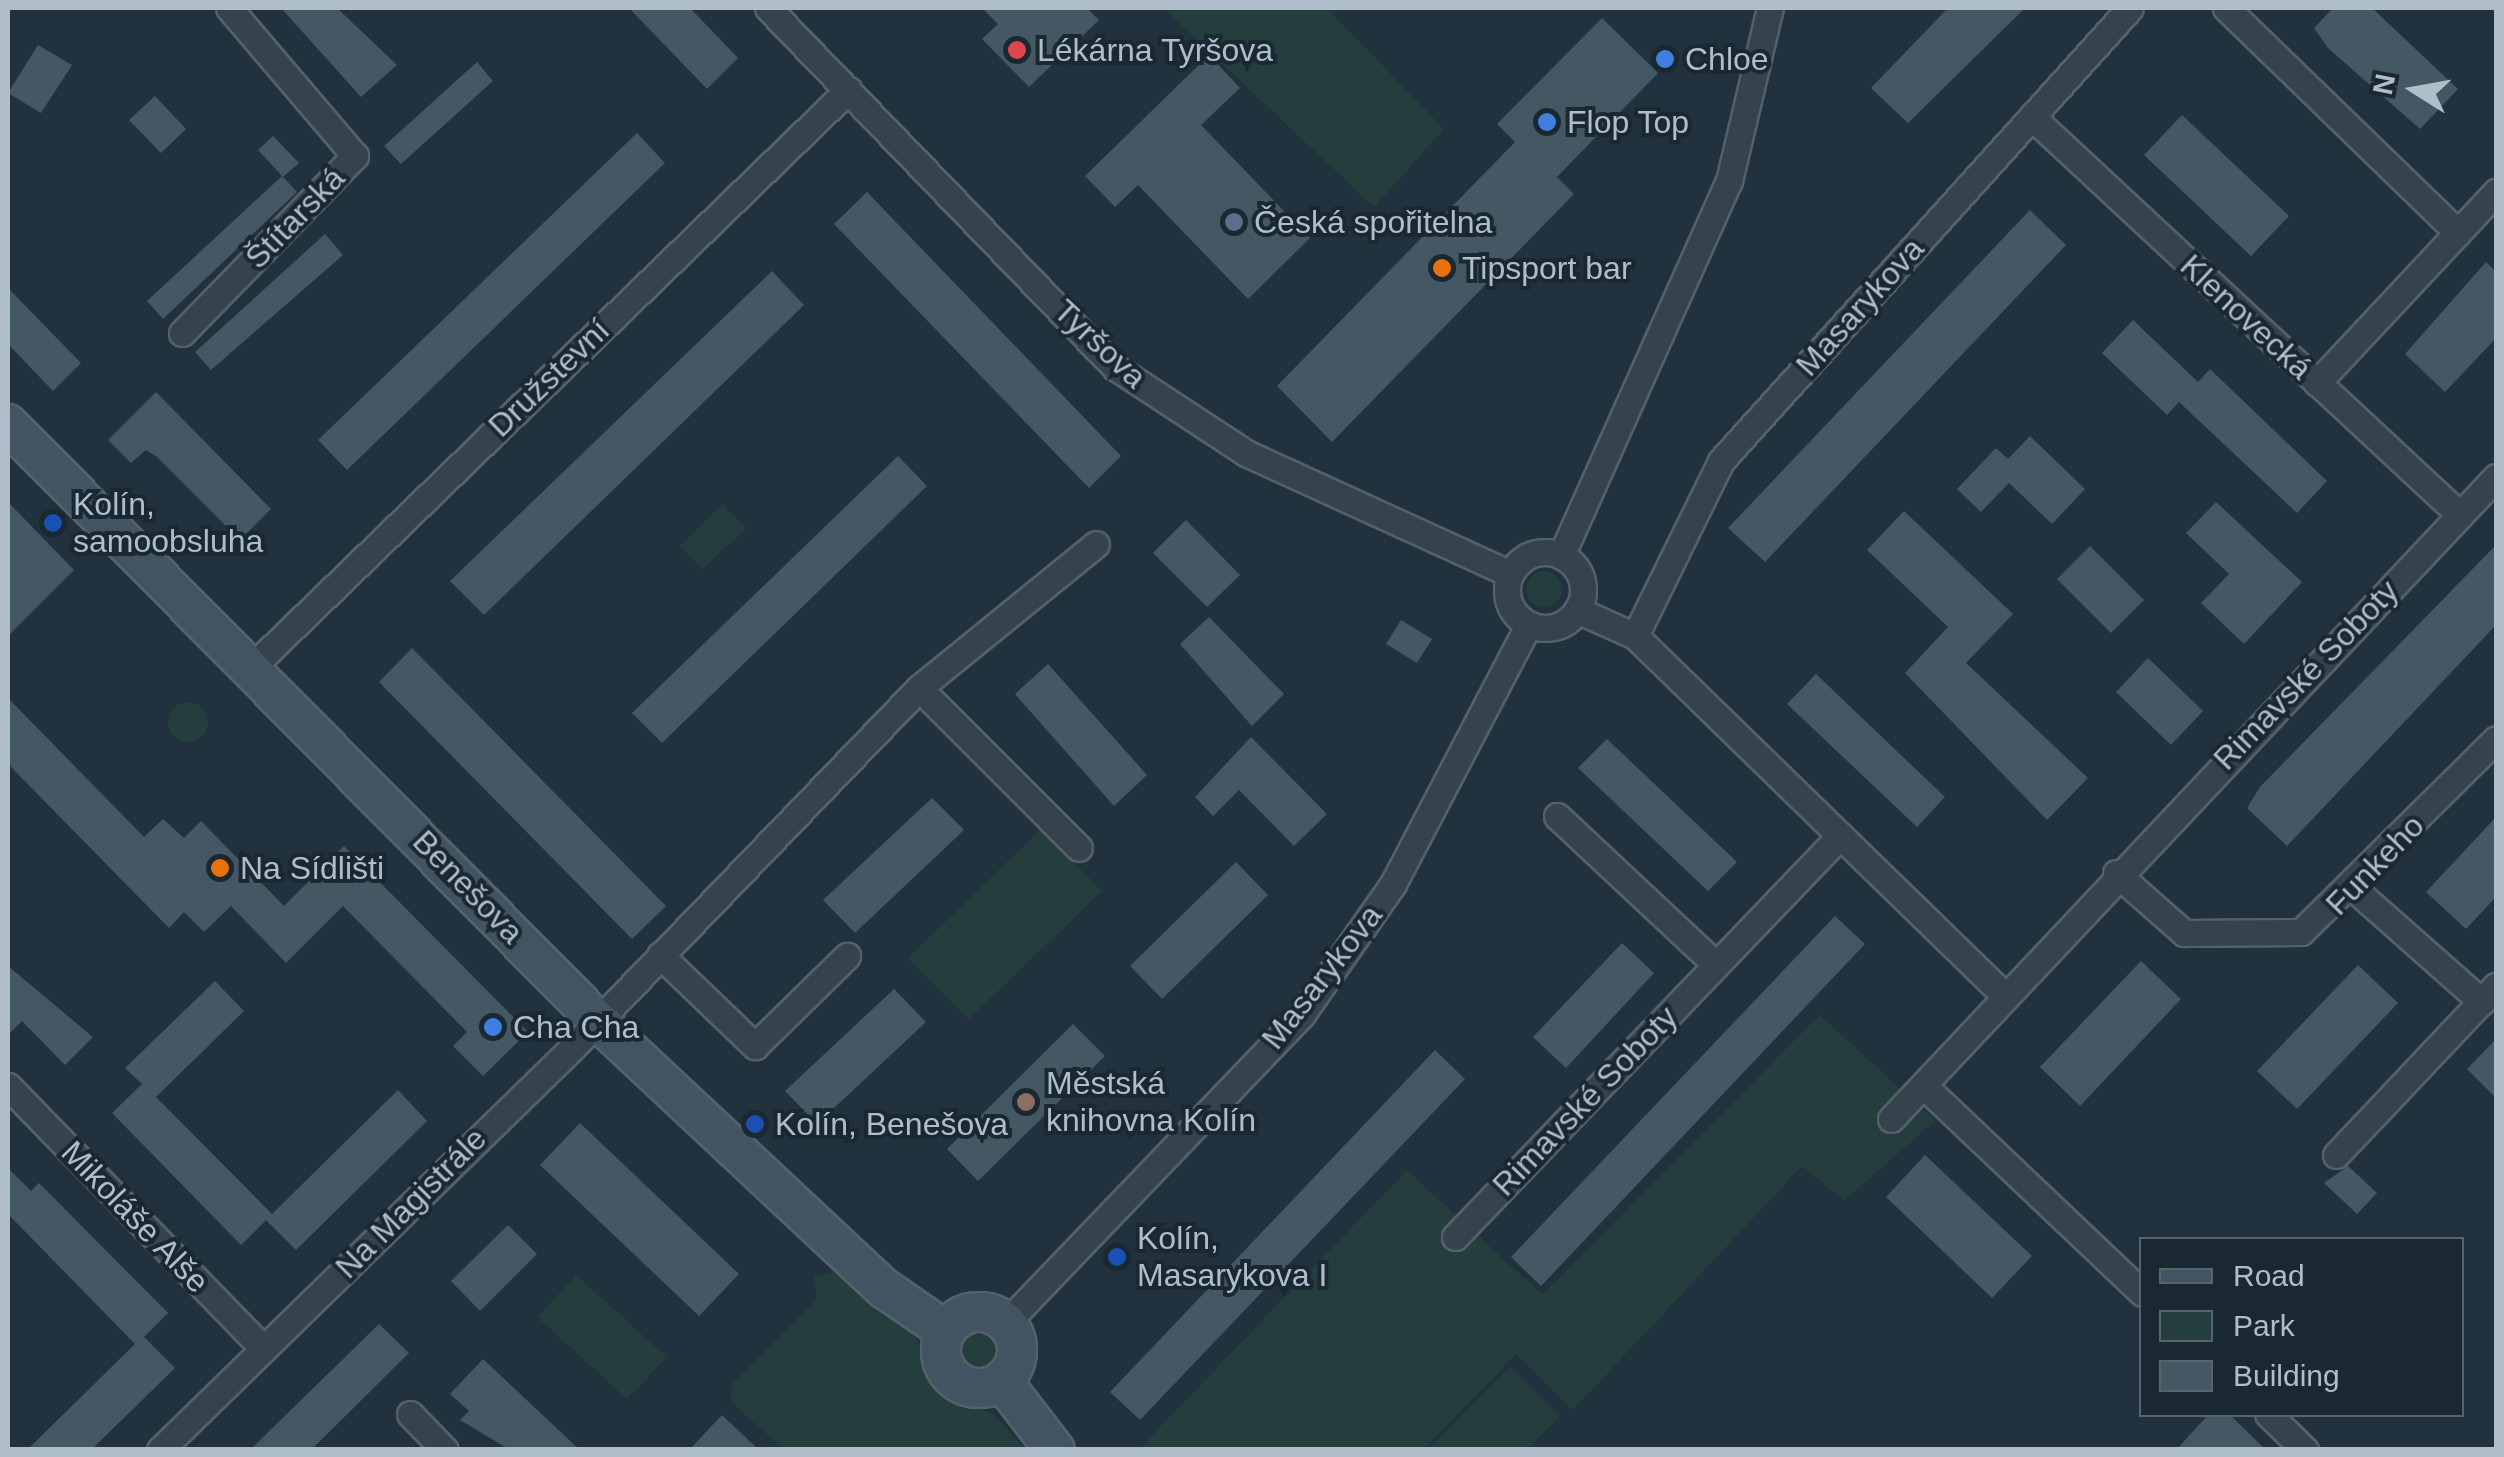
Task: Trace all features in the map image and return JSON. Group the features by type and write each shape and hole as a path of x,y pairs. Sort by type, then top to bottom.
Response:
{"street":[{"name":"Štítarská","path":"182,333 355,156 228,8"},
{"name":"Tyršova","path":"768,8 1115,367 1246,453 1510,574"},
{"path":"1561,556 1729,181 1770,8"},
{"name":"Masarykova","path":"1635,636 1721,461 2130,8"},
{"path":"2226,8 2458,233"},
{"name":"Družstevní","path":"252,667 848,90"},
{"name":"Klenovecká","path":"2033,118 2460,515"},
{"path":"2318,383 2496,192"},
{"name":"Benešova","path":"8,424 252,667 596,1020 885,1289 946,1330"},
{"name":"Rimavské Soboty","path":"2116,872 2496,477"},
{"name":"Na Magistrále","path":"160,1450 596,1020 919,688 1096,544"},
{"path":"1538,552 1561,556 1582,586 1577,610 1550,627 1529,624 1507,597 1510,574 1538,552"},
{"path":"1577,610 1635,636 2002,992"},
{"name":"Masarykova","path":"1006,1323 1302,1014 1393,884 1529,624"},
{"path":"919,688 1080,848"},
{"name":"Funkeho","path":"2116,872 2172,926 2199,937 2301,932 2353,888 2496,739"},
{"path":"1557,816 1716,965"},
{"name":"Rimavské Soboty","path":"1454,1237 1840,836"},
{"path":"1892,1119 2002,992 2116,872"},
{"path":"2336,1155 2489,994 2353,888"},
{"path":"660,954 755,1046 847,956"},
{"name":"Mikoláše Alše","path":"8,1086 263,1348"},
{"path":"1924,1086 2139,1291"},
{"path":"974,1312 1006,1323 1017,1353 1002,1382 972,1388 953,1379 940,1351 946,1330 974,1312"},
{"path":"1002,1382 1055,1450"},
{"path":"410,1414 445,1450"},
{"path":"2271,1417 2305,1450"}],"green space":[{"path":"1163,8 1327,8 1444,129 1374,207"},
{"path":"723,504 746,528 703,569 680,546"},
{"path":"1544,571 1557,576 1562,589 1557,602 1544,607 1531,602 1526,589 1531,576"},
{"path":"188,702 202,708 208,722 202,736 188,742 174,736 168,722 174,708"},
{"path":"1041,829 1102,891 969,1019 908,958"},
{"path":"1820,1015 1935,1121 1844,1201 1802,1166 1573,1410 1516,1354 1424,1449 1138,1450 1407,1170 1542,1295"},
{"path":"837,1270 915,1336 941,1387 994,1415 1025,1449 783,1449 731,1402 732,1384 817,1299 814,1277"},
{"path":"576,1275 667,1357 627,1399 537,1317"},
{"path":"978,1333 990,1338 995,1350 990,1362 978,1367 966,1362 961,1350 966,1338"},
{"path":"1510,1367 1560,1417 1527,1449 1429,1449"}],"building":[{"path":"281,8 337,8 397,65 361,97"},
{"path":"629,8 690,8 738,58 707,89"},
{"path":"982,8 1087,8 1099,20 1029,87 982,39 998,24"},
{"path":"1948,8 2025,8 1908,123 1871,88"},
{"path":"2333,8 2372,8 2458,89 2420,129 2328,48 2314,28"},
{"path":"1602,18 1658,73 1557,177 1574,194 1332,442 1277,386 1515,142 1497,124"},
{"path":"38,45 72,65 41,113 8,93"},
{"path":"1209,55 1240,88 1201,125 1310,238 1248,299 1138,185 1115,207 1085,176"},
{"path":"477,62 493,81 401,164 384,146"},
{"path":"155,96 186,129 161,153 129,120"},
{"path":"2182,115 2289,216 2251,256 2144,155"},
{"path":"637,133 665,163 347,470 318,440"},
{"path":"273,136 299,163 283,177 258,150"},
{"path":"282,176 297,192 163,319 147,301"},
{"path":"867,192 1121,456 1089,488 834,224"},
{"path":"2030,210 2066,245 1765,562 1728,528"},
{"path":"325,234 343,255 211,370 195,352"},
{"path":"2486,262 2496,272 2496,338 2445,392 2405,354"},
{"path":"772,271 804,305 484,615 450,581"},
{"path":"8,288 81,363 53,391 8,344"},
{"path":"2133,320 2198,382 2210,369 2327,481 2297,513 2179,402 2167,415 2102,353"},
{"path":"156,392 271,509 240,540 157,457 146,450 131,463 108,440"},
{"path":"2030,436 2085,489 2052,524 2009,483 1981,512 1957,489 1996,448 2008,459"},
{"path":"898,456 927,486 662,743 632,713"},
{"path":"8,502 74,570 8,636"},
{"path":"2216,502 2302,582 2244,644 2201,603 2229,574 2186,533"},
{"path":"1904,511 2013,614 1966,663 2088,778 2047,820 1905,673 1948,627 1867,550"},
{"path":"1186,520 1240,575 1207,607 1153,553"},
{"path":"2496,545 2496,625 2287,846 2247,808 2260,787"},
{"path":"2090,546 2144,600 2111,633 2057,579"},
{"path":"1209,617 1284,694 1252,726 1180,644"},
{"path":"1401,620 1432,639 1417,663 1386,644"},
{"path":"412,648 666,906 632,939 379,682"},
{"path":"2148,658 2203,711 2171,745 2116,692"},
{"path":"1048,664 1147,775 1114,806 1015,694"},
{"path":"1816,674 1945,797 1917,827 1787,704"},
{"path":"8,698 144,837 163,819 184,838 201,821 284,906 344,846 528,1032 483,1076 453,1046 467,1032 343,906 286,963 231,906 204,932 184,912 169,928 8,764"},
{"path":"1251,737 1327,814 1294,846 1239,790 1213,816 1195,797"},
{"path":"1607,739 1737,862 1708,891 1578,768"},
{"path":"932,798 964,830 855,933 823,900"},
{"path":"2496,817 2496,897 2466,929 2426,892"},
{"path":"1236,862 1268,895 1162,999 1130,966"},
{"path":"1835,916 1865,944 1541,1286 1511,1257"},
{"path":"1622,943 1654,973 1566,1068 1533,1037"},
{"path":"2141,961 2181,999 2080,1106 2040,1067"},
{"path":"2358,965 2398,1003 2297,1109 2257,1071"},
{"path":"8,966 93,1037 65,1065 22,1021 8,1035"},
{"path":"215,981 244,1011 156,1097 272,1214 398,1090 427,1121 296,1250 266,1220 241,1245 112,1113 142,1084 125,1068"},
{"path":"894,989 926,1022 817,1124 785,1091"},
{"name":"Městská knihovna Kolín","path":"1073,1024 1105,1056 978,1181 947,1149"},
{"path":"2496,1039 2496,1098 2467,1069"},
{"path":"1435,1050 1465,1079 1140,1420 1110,1392"},
{"path":"580,1123 739,1274 699,1316 540,1165"},
{"path":"1925,1155 2032,1256 1992,1298 1886,1197"},
{"path":"2348,1166 2377,1193 2357,1214 2324,1183"},
{"path":"8,1168 31,1191 39,1183 168,1313 144,1337 175,1368 91,1450 27,1450 135,1344 8,1214"},
{"path":"508,1225 537,1254 480,1311 451,1281"},
{"path":"379,1324 409,1353 311,1450 250,1450"},
{"path":"483,1359 580,1450 510,1450 460,1420 469,1411 450,1394"},
{"path":"722,1415 759,1450 689,1450"},
{"path":"2206,1417 2232,1417 2266,1450 2176,1450"}],"place":[{"name":"Lékárna Tyršova","path":"1017,50"},
{"name":"Chloe","path":"1665,59"},
{"name":"Flop Top","path":"1547,122"},
{"name":"Česká spořitelna","path":"1234,222"},
{"name":"Tipsport bar","path":"1442,268"},
{"name":"Kolín, samoobsluha","path":"53,523"},
{"name":"Na Sídlišti","path":"220,868"},
{"name":"Cha Cha","path":"493,1027"},
{"name":"Městská knihovna Kolín","path":"1026,1102"},
{"name":"Kolín, Benešova","path":"755,1124"},
{"name":"Kolín, Masarykova I","path":"1117,1257"}]}
